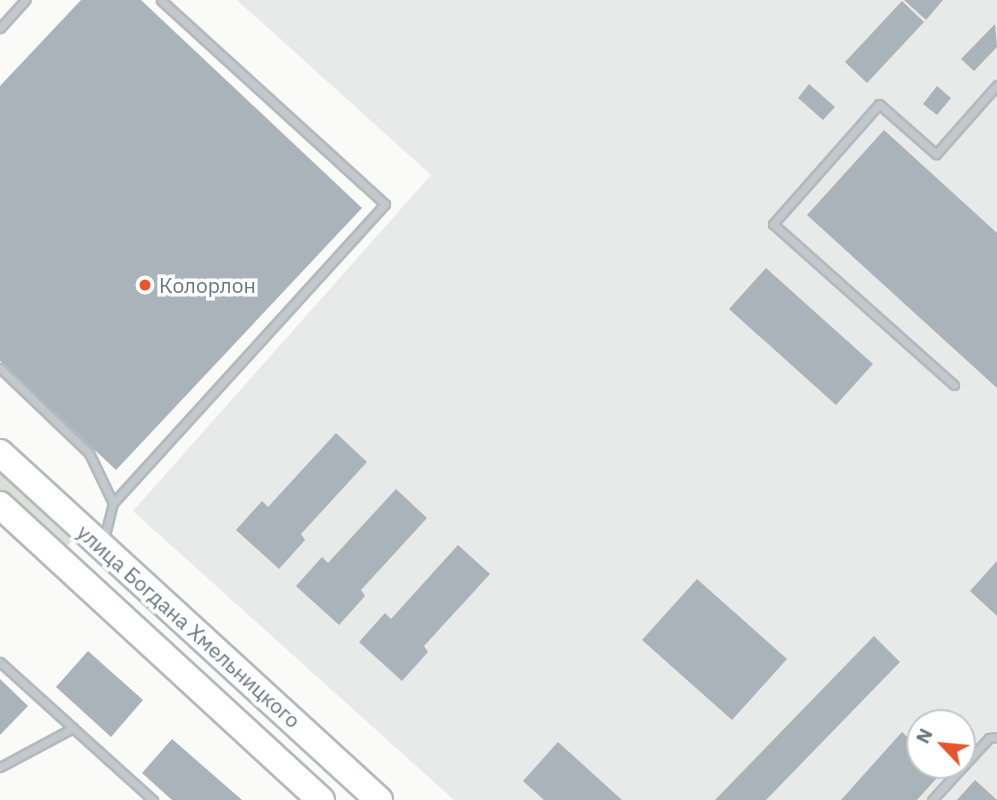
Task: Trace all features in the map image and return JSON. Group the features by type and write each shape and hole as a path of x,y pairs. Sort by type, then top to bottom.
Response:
{"highway":[{"name":"улица Богдана Хмельницкого","path":"0,453 379,800"},
{"name":"улица Богдана Хмельницкого","path":"0,505 321,800"},
{"path":"74,573 101,546"}],"lane":[{"path":"0,28 25,0"},
{"path":"101,546 113,503 385,204 161,0"},
{"path":"954,385 773,224 879,104 936,154 997,85"},
{"path":"0,369 89,453 113,503"},
{"path":"0,662 153,800"},
{"path":"0,767 73,728"},
{"path":"932,800 989,738 997,737"}],"shaded area":[{"path":"237,0 997,0 997,800 454,800 133,511 431,175"},
{"path":"0,465 77,536 65,548 0,490"}],"building":[{"name":"Колорлон","path":"81,0 141,0 362,208 116,470 0,361 0,86"},
{"path":"904,0 943,0 926,20"},
{"path":"902,1 924,22 867,83 845,62"},
{"path":"995,24 997,47 974,71 961,59"},
{"path":"809,84 835,107 823,120 798,98"},
{"path":"937,86 951,98 937,115 923,104"},
{"path":"884,130 997,233 997,388 807,215"},
{"path":"766,268 873,364 836,405 729,309"},
{"path":"336,433 367,462 301,534 305,540 279,569 236,530 262,501 268,507"},
{"path":"396,489 427,518 361,590 365,596 339,625 296,586 322,557 328,563"},
{"path":"458,545 490,574 424,646 428,652 402,681 359,642 385,613 391,619"},
{"path":"997,561 997,616 970,591"},
{"path":"697,579 787,659 732,720 642,640"},
{"path":"874,636 900,662 766,800 715,800"},
{"path":"88,651 143,700 111,737 56,687"},
{"path":"0,679 28,706 0,735"},
{"path":"902,732 906,736 906,779 936,779 917,800 841,800"},
{"path":"172,739 242,800 172,800 142,773"},
{"path":"558,742 622,800 544,800 523,781"},
{"path":"975,780 997,800 957,800"}],"place":[{"name":"Колорлон","path":"145,285"}]}
